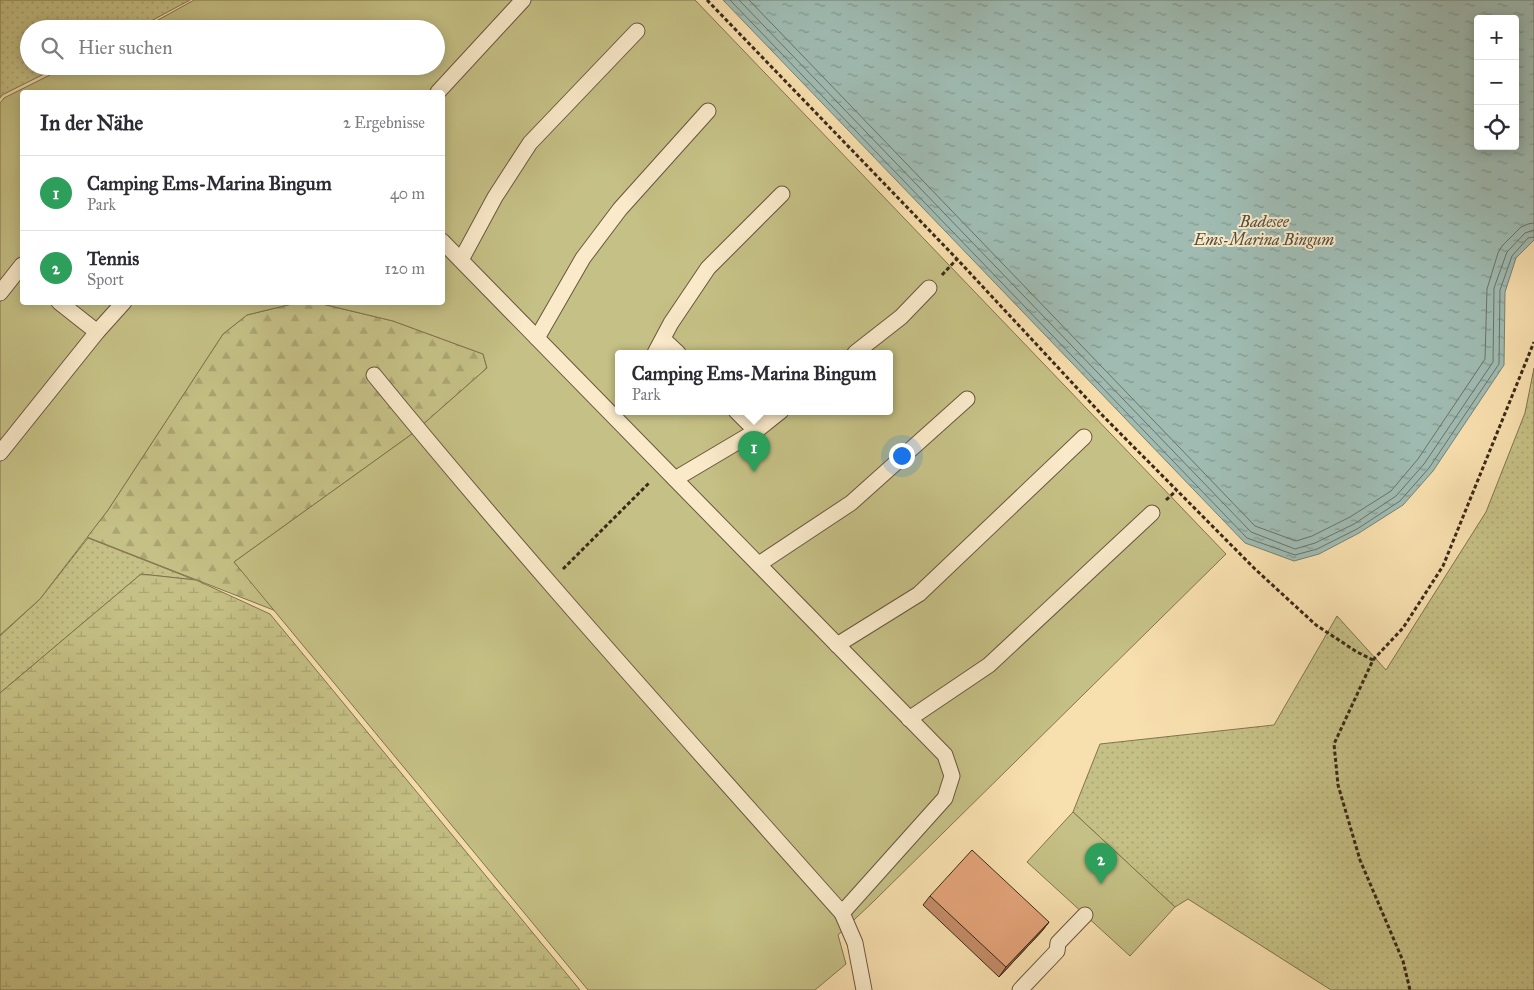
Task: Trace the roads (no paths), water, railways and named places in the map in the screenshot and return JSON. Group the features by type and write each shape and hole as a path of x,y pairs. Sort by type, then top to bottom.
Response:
{"lane":[{"path":"440,90 523,0"},
{"path":"461,260 495,197 530,143 637,31"},
{"path":"537,338 583,258 620,208 708,111"},
{"path":"657,350 671,323 708,268 782,194"},
{"path":"445,244 537,338 615,411"},
{"path":"0,293 20,270"},
{"path":"859,350 901,317 929,288"},
{"path":"63,305 97,332"},
{"path":"0,453 97,332 121,305"},
{"path":"663,339 675,350"},
{"path":"374,375 435,451 549,583 842,913 855,943 864,990"},
{"path":"758,564 851,503 967,399"},
{"path":"740,415 756,431"},
{"path":"674,479 756,431 776,415"},
{"path":"620,416 674,479 945,755 952,776 945,798 842,913"},
{"path":"837,645 919,594 1084,437"},
{"path":"909,719 989,664 1152,512"},
{"path":"1020,990 1058,951 1058,943 1085,916"}],"water":[{"name":"Badesee Ems-Marina Bingum","path":"723,0 1534,0 1534,240 1516,258 1505,292 1504,365 1433,471 1403,505 1359,533 1319,554 1294,561 1245,543"}],"place":[{"name":"Camping Ems-Marina Bingum","path":"754,472"},
{"name":"Tennis","path":"1101,884"}]}
